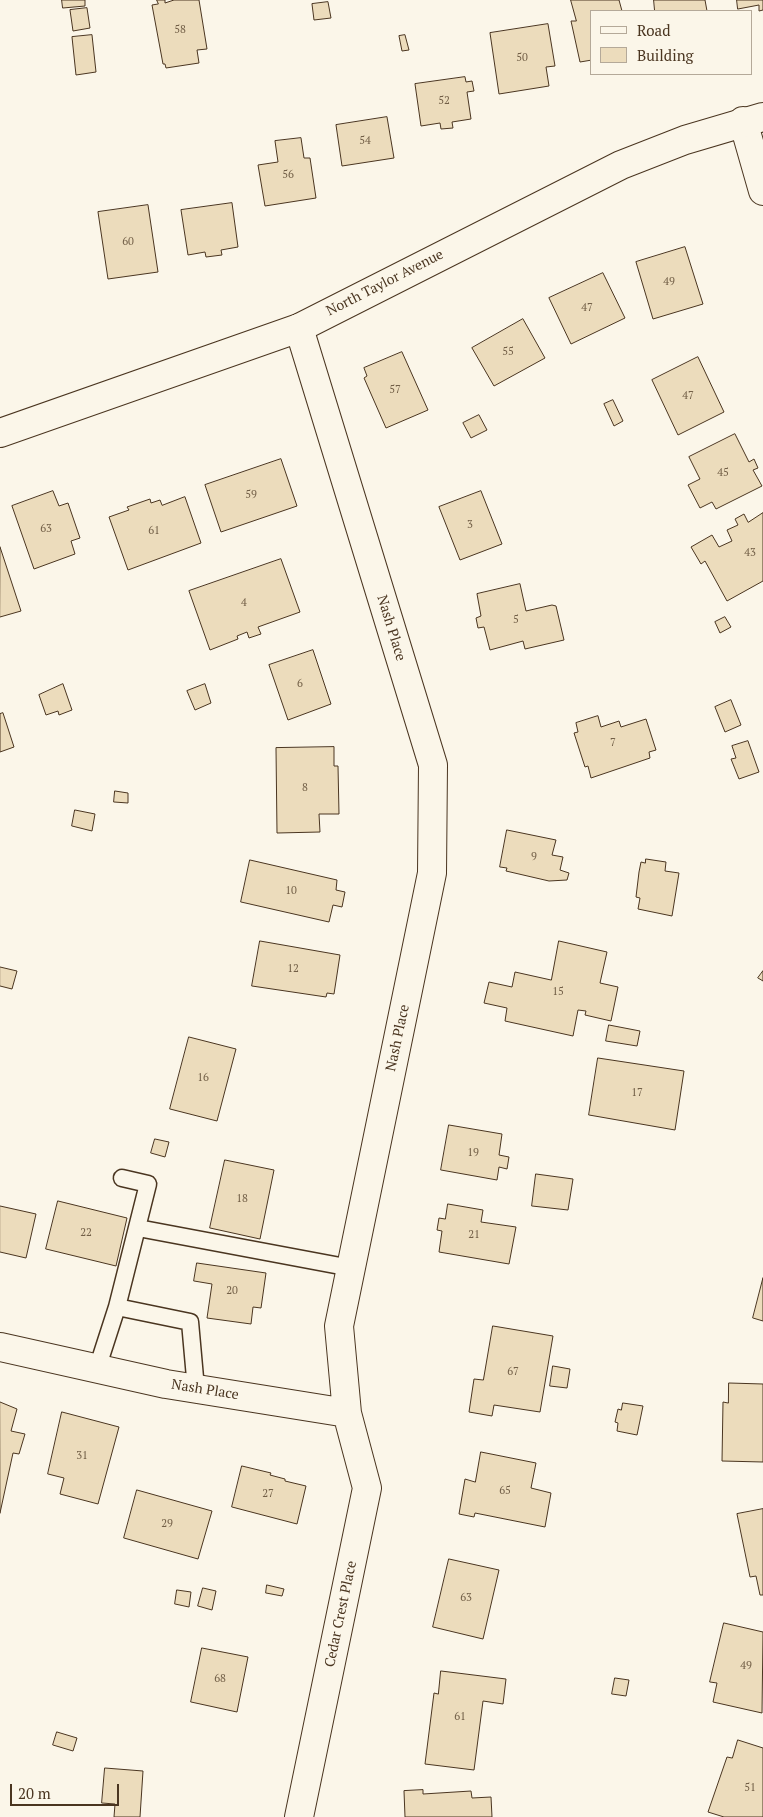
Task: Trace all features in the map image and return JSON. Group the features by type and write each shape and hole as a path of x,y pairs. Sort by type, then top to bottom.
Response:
{"street":[{"path":"753,119 763,191"},
{"name":"North Taylor Avenue","path":"0,433 299,328 526,210 621,165 685,140 753,119"},
{"name":"Nash Place","path":"0,1347 196,1389 347,1413 339,1326 432,873 434,765 299,328"},
{"name":"Cedar Crest Place","path":"299,1817 367,1488 347,1413"}],"lane":[{"path":"97,1369 117,1306 148,1184 122,1178"},
{"path":"138,1228 351,1268"},
{"path":"117,1306 190,1322 196,1389"}],"building":[{"path":"62,0 85,0 85,6 63,8"},
{"path":"157,0 165,0 165,3 174,0 199,0 207,49 197,50 199,63 166,68 165,64 163,64 152,5 158,4"},
{"path":"571,0 619,0 622,10 590,10 590,60 580,62 571,21 576,21"},
{"path":"654,0 705,0 707,10 655,10"},
{"path":"737,0 763,0 763,10 759,11 759,5 738,9"},
{"path":"328,2 331,18 314,20 312,4"},
{"path":"87,8 90,28 73,31 70,10"},
{"path":"548,24 555,66 546,67 549,86 499,94 490,33"},
{"path":"92,35 96,72 76,75 72,37"},
{"path":"405,35 409,50 402,51 399,36"},
{"path":"465,77 466,82 472,81 474,91 467,92 471,119 452,122 453,128 441,129 440,123 421,126 415,84"},
{"path":"387,117 394,158 342,166 336,125"},
{"path":"301,138 304,158 310,158 316,198 265,206 258,165 278,162 275,141"},
{"path":"232,203 238,247 221,250 222,255 206,257 205,252 188,255 181,210"},
{"path":"148,205 158,272 108,279 98,212"},
{"path":"685,247 703,304 653,319 636,262"},
{"path":"603,273 625,318 571,344 549,298"},
{"path":"523,319 545,358 494,386 472,348"},
{"path":"402,352 428,410 386,428 364,378 367,376 364,368"},
{"path":"698,357 724,412 678,435 652,380"},
{"path":"613,400 623,421 614,426 604,404"},
{"path":"479,415 487,430 471,438 463,423"},
{"path":"735,434 749,462 754,459 758,468 753,470 762,486 716,509 712,502 700,508 688,485 700,479 689,457"},
{"path":"281,459 297,506 221,532 205,485"},
{"path":"53,491 59,506 68,503 80,538 71,541 75,554 34,569 12,506"},
{"path":"481,491 502,544 460,560 439,507"},
{"path":"185,497 201,543 128,570 109,517 129,510 127,507 150,499 151,503 160,500 162,505"},
{"path":"763,513 763,581 727,601 705,561 701,564 691,547 712,535 719,547 732,541 727,530 738,525 735,519 744,514 748,522"},
{"path":"0,547 21,611 0,617"},
{"path":"281,559 300,612 258,627 261,634 249,638 247,632 237,636 238,639 210,650 189,591"},
{"path":"520,584 526,611 552,605 556,606 564,640 525,649 523,641 490,650 484,627 478,628 476,618 481,616 477,594"},
{"path":"725,617 731,627 720,633 715,622"},
{"path":"313,650 331,704 288,720 269,665"},
{"path":"63,684 72,710 59,715 58,711 46,715 39,695"},
{"path":"205,684 211,703 195,710 187,691"},
{"path":"731,700 741,725 725,732 715,707"},
{"path":"3,713 14,747 0,752 0,714"},
{"path":"598,716 601,727 619,721 621,727 646,719 656,750 649,752 650,758 591,778 588,766 585,767 574,733 578,732 576,723"},
{"path":"748,741 759,772 739,779 731,759 736,758 732,746"},
{"path":"334,747 334,766 338,766 339,814 319,814 320,832 277,833 276,748"},
{"path":"115,791 128,793 128,803 114,802"},
{"path":"75,810 95,814 92,831 72,826"},
{"path":"507,830 556,840 552,855 563,857 560,870 569,873 567,880 549,881 506,871 507,868 500,867"},
{"path":"646,859 666,862 665,871 679,873 672,916 638,909 640,898 636,897 639,872 641,862 645,863"},
{"path":"250,860 337,880 336,890 345,892 342,907 333,905 329,922 241,902"},
{"path":"260,941 340,955 334,994 327,993 326,997 252,986"},
{"path":"559,941 607,952 600,983 618,987 611,1021 585,1015 586,1011 578,1010 573,1036 505,1021 507,1008 484,1003 489,982 512,987 515,972 551,980"},
{"path":"0,967 17,971 12,989 0,986"},
{"path":"763,971 763,981 758,978"},
{"path":"609,1025 640,1031 637,1046 606,1041"},
{"path":"189,1037 236,1049 217,1121 170,1109"},
{"path":"598,1058 684,1071 675,1130 589,1115"},
{"path":"449,1125 502,1134 499,1155 509,1157 507,1169 499,1167 497,1180 441,1170"},
{"path":"155,1139 169,1142 165,1157 151,1153"},
{"path":"225,1160 274,1170 260,1239 210,1228"},
{"path":"536,1174 573,1179 568,1210 532,1206"},
{"path":"58,1201 127,1218 116,1266 46,1249"},
{"path":"448,1204 483,1210 481,1222 516,1227 509,1264 439,1252 442,1231 437,1230 439,1218 445,1219"},
{"path":"0,1206 36,1214 26,1258 0,1252"},
{"path":"197,1263 266,1273 261,1308 253,1307 251,1324 207,1318 212,1284 194,1281"},
{"path":"763,1278 763,1321 753,1318"},
{"path":"493,1326 553,1336 540,1412 494,1405 492,1416 469,1412 474,1379 483,1380"},
{"path":"553,1366 570,1369 567,1388 550,1386"},
{"path":"729,1383 763,1384 763,1462 722,1461 723,1402 728,1403"},
{"path":"0,1402 17,1409 11,1431 25,1434 19,1454 13,1453 0,1513"},
{"path":"623,1403 643,1406 637,1435 617,1431 618,1423 615,1422 618,1409 621,1410"},
{"path":"62,1412 119,1427 98,1504 60,1494 64,1478 48,1474"},
{"path":"481,1452 536,1463 531,1488 551,1493 545,1527 475,1513 474,1517 459,1514 465,1479 475,1482"},
{"path":"242,1466 271,1473 270,1475 285,1479 285,1481 306,1486 297,1524 232,1507"},
{"path":"137,1490 212,1511 198,1559 124,1538"},
{"path":"763,1509 763,1595 760,1595 756,1576 750,1577 737,1514"},
{"path":"449,1559 499,1570 483,1639 433,1627"},
{"path":"267,1585 284,1589 282,1596 266,1593"},
{"path":"203,1588 216,1591 212,1610 198,1606"},
{"path":"177,1590 191,1592 189,1607 175,1604"},
{"path":"724,1623 763,1632 762,1713 713,1702 717,1683 710,1682"},
{"path":"202,1648 248,1657 237,1712 191,1702"},
{"path":"441,1671 506,1679 503,1704 483,1701 474,1770 425,1764 434,1693 438,1694"},
{"path":"615,1678 629,1680 626,1696 612,1694"},
{"path":"57,1732 77,1738 73,1751 53,1745"},
{"path":"738,1740 763,1748 763,1817 724,1817 708,1812 727,1757 732,1758"},
{"path":"105,1768 143,1771 140,1817 114,1817 115,1804 102,1803"},
{"path":"423,1790 423,1794 471,1791 472,1798 491,1797 492,1817 405,1817 404,1791"}]}
